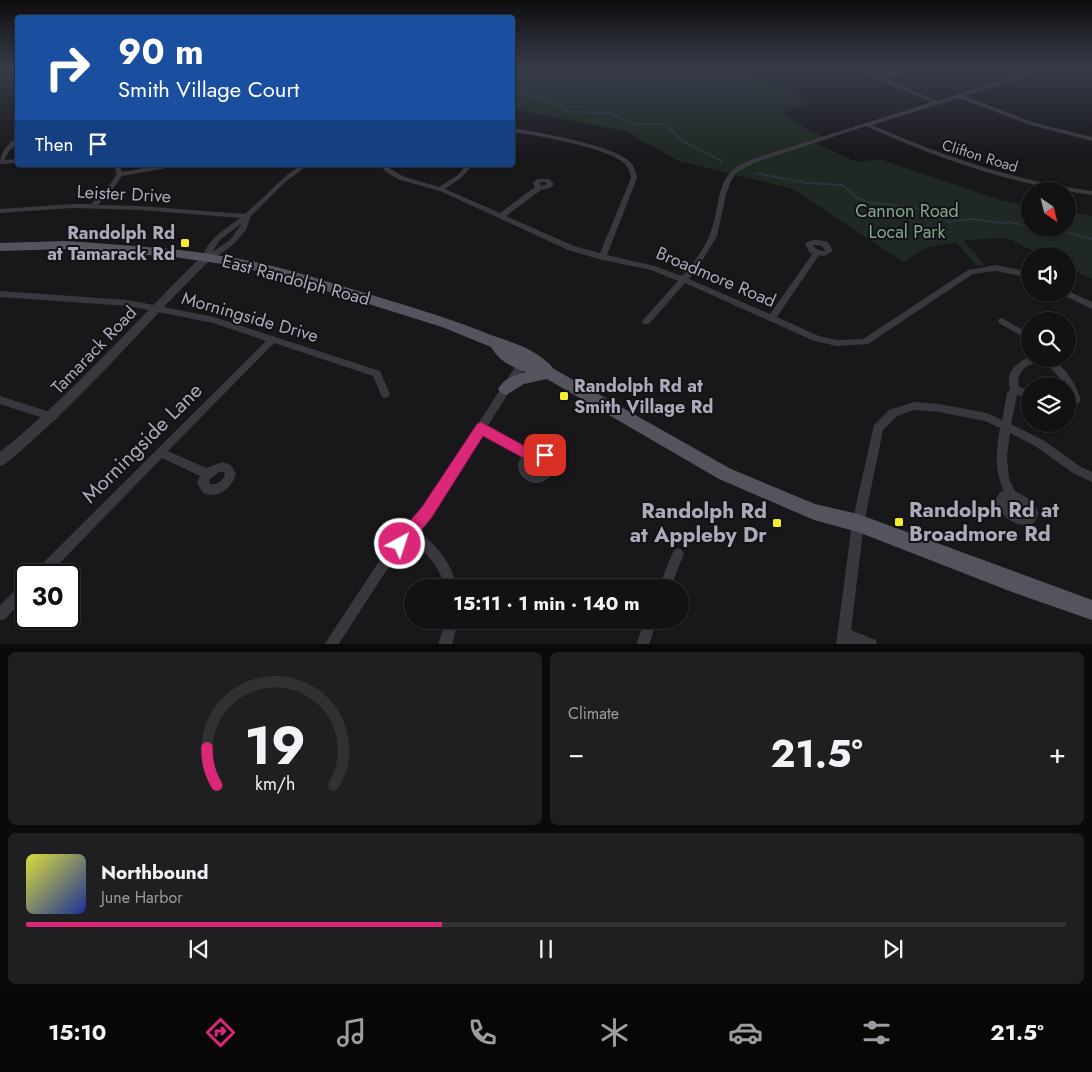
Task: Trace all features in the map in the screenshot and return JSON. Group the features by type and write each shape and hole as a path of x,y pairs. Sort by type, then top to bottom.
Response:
{"main road":[{"name":"East Randolph Road","path":"0,247 65,245 206,258 284,273 447,323 496,343 506,344 537,360 549,373"},
{"name":"East Randolph Road","path":"496,343 499,351 522,364 549,373 725,474 814,512 858,523 1092,610"},
{"path":"506,389 520,379 549,373"}],"street":[{"path":"925,97 938,102"},
{"path":"646,322 703,254 713,235 725,188 732,173 755,160 955,97"},
{"path":"962,97 1033,124 1092,139"},
{"name":"Clifton Road","path":"866,124 921,150 980,171 1038,185 1092,193"},
{"path":"515,131 604,151 626,161 633,170 634,178 602,257"},
{"path":"0,162 7,150 15,142"},
{"path":"0,162 15,160"},
{"path":"117,167 120,174"},
{"path":"92,206 113,185 120,174 161,167"},
{"name":"Tamarack Road","path":"0,460 52,417 78,392 206,258 220,252 246,225 248,216 275,186 289,174 301,167"},
{"name":"Broadmore Road","path":"385,167 402,178 440,190 571,248 602,257 649,266 816,339 837,343 864,342 971,272 996,268 1021,273"},
{"path":"440,190 460,176 468,167"},
{"path":"501,216 539,188"},
{"name":"Leister Drive","path":"0,211 57,206 92,206 248,216"},
{"path":"771,319 817,253"},
{"name":"Morningside Drive","path":"0,294 128,303 214,320 377,374 385,394"},
{"path":"1076,298 1092,306"},
{"path":"1002,321 1021,333"},
{"name":"Morningside Lane","path":"50,564 273,339"},
{"path":"330,644 382,567 427,512 522,364"},
{"path":"1021,366 1012,375 1011,382 1016,390 1021,391"},
{"path":"1056,367 1065,377"},
{"path":"1011,495 1003,478 1002,464 1012,393 1016,390"},
{"path":"0,400 52,417"},
{"path":"871,644 844,639 858,523 878,428 892,413 914,406 939,408 987,417 1039,442 1077,470 1092,477"},
{"path":"481,428 529,455"},
{"path":"162,453 207,474"},
{"path":"410,532 437,554 449,579"},
{"path":"668,579 678,554"},
{"path":"0,614 15,599"},
{"path":"444,644 449,629"},
{"path":"642,644 648,629"}],"green space":[{"name":"Cannon Road Local Park","path":"515,97 802,97 812,102 781,114 823,137 810,141 857,162 880,159 1003,201 1021,204 1021,238 1076,238 1076,213 1092,216 1092,279 1076,271 1076,247 1026,247 1007,238 963,240 985,265 977,266 956,242 926,248 903,262 793,189 679,161 625,131 515,109"}],"waterway":[{"path":"533,97 560,105 567,112 611,113 635,124 662,124 671,129 682,141 722,161"},
{"path":"756,173 807,183 842,185 857,198 867,202 917,208 949,222 971,219 1021,225"},
{"path":"1076,235 1092,239"}],"place":[{"name":"Randolph Rd at Tamarack Rd","path":"185,243"},
{"name":"Randolph Rd at Smith Village Rd","path":"564,396"},
{"name":"Randolph Rd at Broadmore Rd","path":"899,522"},
{"name":"Randolph Rd at Appleby Dr","path":"777,523"}],"route":[{"path":"400,544 427,512 481,428 529,455 534,453 545,455"}]}
